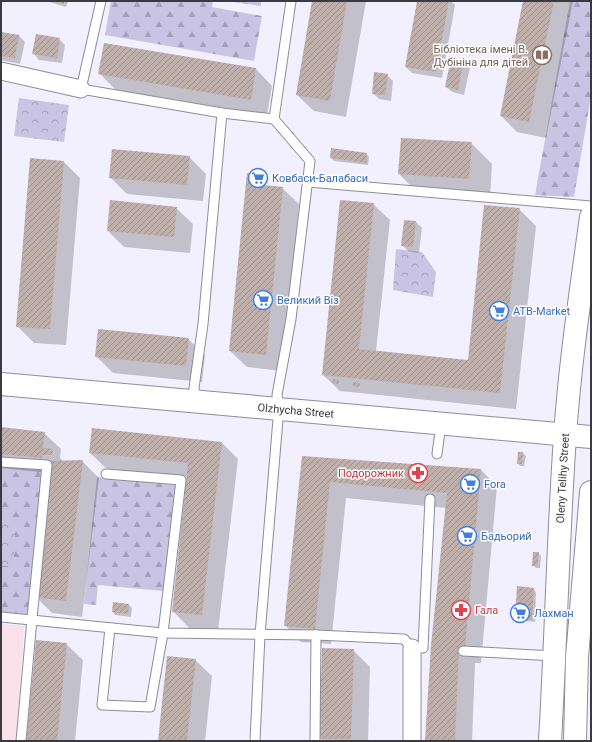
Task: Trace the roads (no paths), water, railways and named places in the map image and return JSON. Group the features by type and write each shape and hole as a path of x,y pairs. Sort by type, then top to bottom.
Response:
{"main road":[{"name":"Oleny Telihy Street","path":"550,741 565,435 571,369 591,217"},
{"name":"Olzhycha Street","path":"1,384 591,437"},
{"path":"575,741 577,657 591,492"}],"street":[{"path":"1,70 81,89"},
{"path":"412,648 412,741"}],"lane":[{"path":"101,1 81,89 222,113 274,119 310,161 291,319 277,395 278,409 260,635 255,741"},
{"path":"274,119 291,1"},
{"path":"196,402 194,388 203,324 222,113"},
{"path":"308,182 591,206"},
{"path":"437,454 441,424"},
{"path":"1,462 47,465 21,741"},
{"path":"106,474 181,480 163,633 150,707 102,705 110,628"},
{"path":"1,617 163,633 404,639 412,648 423,648 430,499"},
{"path":"315,741 316,636"},
{"path":"463,651 555,656"}],"place":[{"name":"Бібліотека імені В. Дубініна для дітей","path":"542,55"},
{"name":"Ковбаси-Балабаси","path":"258,178"},
{"name":"Великий Віз","path":"263,300"},
{"name":"ATB-Market","path":"499,311"},
{"name":"Подорожник","path":"418,473"},
{"name":"Fora","path":"470,484"},
{"name":"Бадьорий","path":"467,536"},
{"name":"Гала","path":"461,610"},
{"name":"Лахман","path":"520,613"}]}
